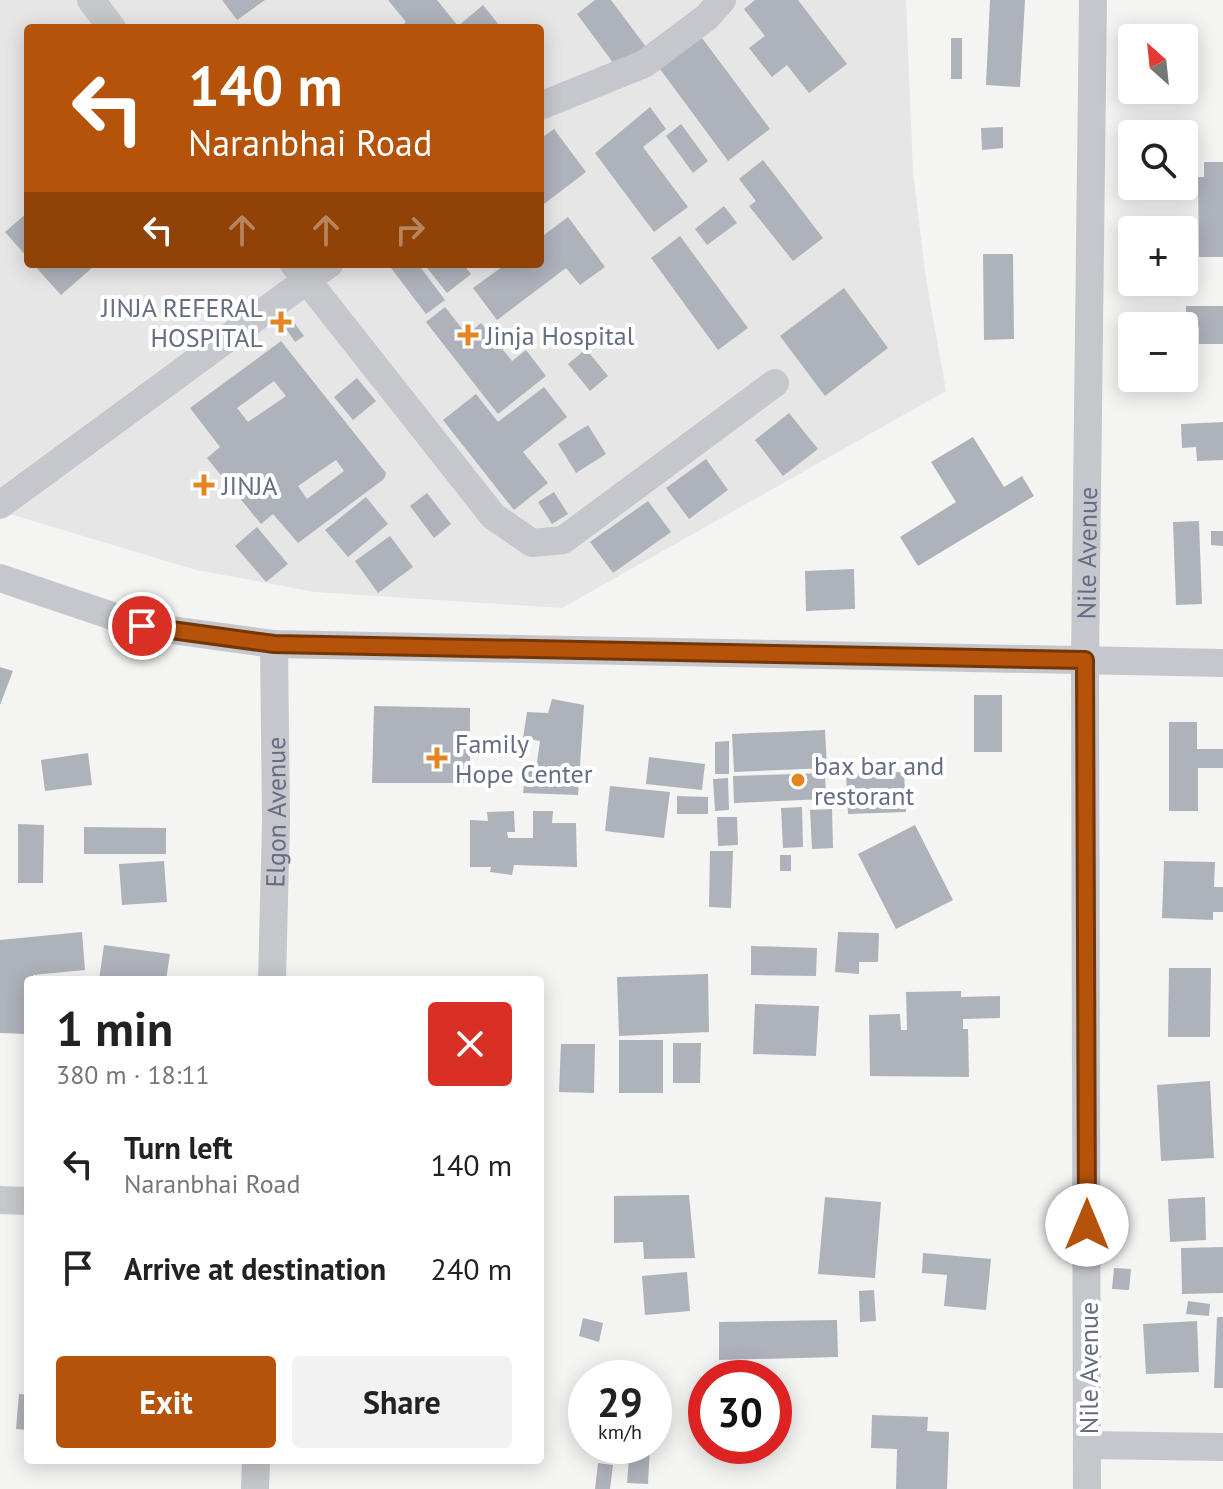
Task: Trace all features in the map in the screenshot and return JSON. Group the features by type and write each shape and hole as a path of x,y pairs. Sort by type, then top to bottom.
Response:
{"street":[{"path":"91,0 109,24"},
{"path":"544,104 644,64 707,17 722,0"},
{"name":"Nile Avenue","path":"1087,1489 1085,660 1093,0"},
{"path":"0,505 310,270 493,516 532,543 563,540 775,383"},
{"path":"0,578 142,626 274,644 1223,663"},
{"name":"Elgon Avenue","path":"272,976 276,822 274,644"},
{"path":"0,1200 24,1201"},
{"path":"1088,1445 1223,1447"},
{"path":"255,1489 256,1464"}],"shaded area":[{"name":"Jinja Hospital","path":"0,0 906,0 913,172 926,279 946,391 562,608 315,592 196,570 0,511"}],"building":[{"path":"222,0 265,0 237,20"},
{"path":"388,0 437,0 456,24 404,24 406,22"},
{"path":"595,0 611,0 649,51 620,72 577,14"},
{"path":"755,0 798,0 847,64 809,93 787,65 772,77 749,48 765,36 744,9"},
{"path":"990,0 1025,0 1020,87 986,85"},
{"path":"483,5 498,24 460,24"},
{"path":"702,38 770,129 728,161 660,69"},
{"path":"951,38 962,38 962,79 951,79"},
{"path":"650,107 666,129 643,147 688,207 654,232 595,153"},
{"path":"681,124 708,161 693,173 666,136"},
{"path":"1003,127 1003,148 982,150 981,128"},
{"path":"554,129 586,172 544,204 544,136"},
{"path":"763,160 823,238 793,261 749,206 756,201 739,179"},
{"path":"1204,162 1223,162 1223,257 1199,257 1198,177 1204,177"},
{"path":"724,206 737,223 707,245 695,229"},
{"path":"24,215 24,253 5,232"},
{"path":"568,217 605,267 580,285 566,268 497,320 473,288 500,268 544,268 544,235"},
{"path":"680,236 748,328 718,350 651,258"},
{"path":"983,254 1013,254 1014,339 984,340"},
{"path":"37,268 92,268 61,295"},
{"path":"391,268 421,268 445,300 426,314"},
{"path":"427,268 466,268 471,274 447,293"},
{"path":"844,288 888,348 825,396 780,336"},
{"path":"1186,306 1223,306 1223,344 1199,344 1198,312 1186,312"},
{"path":"445,307 467,335 481,323 512,361 526,350 546,376 498,414 426,322"},
{"path":"293,321 304,336 295,342 285,327"},
{"path":"281,341 386,473 384,479 298,543 273,514 261,524 207,458 220,447 190,408","holes":["274,381 286,396 248,422 237,408","336,460 344,471 307,499 298,486"]},
{"path":"586,349 608,376 590,391 568,364"},
{"path":"357,378 376,401 353,420 334,397"},
{"path":"544,387 567,417 523,452 548,483 514,510 443,420 476,394 498,422"},
{"path":"789,413 818,449 783,476 755,440"},
{"path":"1223,422 1223,460 1197,461 1196,447 1182,448 1181,424"},
{"path":"588,425 606,454 576,473 558,444"},
{"path":"973,437 1004,487 1022,476 1034,496 918,566 900,537 956,502 931,462"},
{"path":"706,459 728,490 689,519 666,488"},
{"path":"554,492 568,514 552,524 538,502"},
{"path":"427,493 451,524 434,538 410,506"},
{"path":"366,497 388,524 348,557 325,530"},
{"path":"648,501 671,532 613,573 590,542"},
{"path":"1199,521 1202,604 1176,605 1173,522"},
{"path":"257,527 288,564 266,582 235,546"},
{"path":"1211,531 1223,531 1223,546 1211,545"},
{"path":"390,536 413,567 378,593 355,561"},
{"path":"854,569 855,609 806,611 805,571"},
{"path":"0,667 13,671 0,705"},
{"path":"974,695 1002,695 1002,752 974,752"},
{"path":"552,699 584,705 578,795 523,793 526,768 536,769 540,741 523,738 527,712 548,713"},
{"path":"374,706 470,708 470,783 372,783"},
{"path":"1169,722 1197,722 1197,749 1223,749 1223,768 1198,768 1198,811 1169,811"},
{"path":"825,730 827,768 734,772 732,734"},
{"path":"729,741 729,774 715,774 715,742"},
{"path":"88,753 92,785 45,791 41,760"},
{"path":"649,757 705,764 702,790 646,784"},
{"path":"904,772 906,812 848,814 846,774"},
{"path":"825,773 826,799 734,803 733,776"},
{"path":"728,778 729,810 715,811 713,779"},
{"path":"610,786 670,792 664,838 605,831"},
{"path":"677,796 708,797 708,814 677,814"},
{"path":"802,807 803,847 783,848 781,808"},
{"path":"832,809 833,848 812,849 810,810"},
{"path":"514,811 515,832 507,832 508,838 533,838 533,811 553,811 552,823 576,823 577,867 514,865 512,875 490,872 491,867 470,867 470,820 488,821 487,812"},
{"path":"717,817 737,817 738,845 718,846"},
{"path":"18,824 44,825 43,883 18,883"},
{"path":"915,825 953,900 896,929 858,854"},
{"path":"84,827 166,828 166,854 84,854"},
{"path":"710,851 733,851 731,908 709,907"},
{"path":"780,855 791,855 791,871 780,871"},
{"path":"164,861 167,902 122,905 119,864"},
{"path":"1164,861 1215,862 1214,887 1223,887 1223,912 1213,912 1213,920 1162,918"},
{"path":"82,932 85,970 24,976 24,1034 0,1033 0,940"},
{"path":"838,932 879,933 878,962 859,962 859,974 835,972"},
{"path":"104,945 170,954 167,976 100,976"},
{"path":"751,946 817,948 816,976 751,975"},
{"path":"1169,968 1211,968 1210,1037 1168,1037"},
{"path":"708,974 709,1032 619,1036 617,977"},
{"path":"961,991 961,997 1000,996 1000,1018 963,1019 963,1029 968,1029 969,1077 870,1076 869,1015 900,1014 901,1030 907,1030 906,992"},
{"path":"755,1004 819,1006 816,1056 753,1054"},
{"path":"619,1040 663,1040 663,1093 619,1093"},
{"path":"673,1043 701,1043 700,1083 673,1083"},
{"path":"561,1044 595,1044 594,1093 559,1092"},
{"path":"1210,1081 1214,1158 1161,1161 1157,1085"},
{"path":"689,1195 695,1258 644,1259 643,1242 614,1243 614,1196"},
{"path":"825,1197 881,1202 875,1278 818,1274"},
{"path":"1205,1197 1206,1240 1170,1242 1168,1199"},
{"path":"1223,1247 1223,1293 1182,1294 1181,1248"},
{"path":"923,1253 991,1259 986,1310 944,1306 947,1275 922,1273"},
{"path":"1114,1268 1131,1269 1129,1290 1112,1289"},
{"path":"687,1272 690,1311 645,1315 642,1276"},
{"path":"874,1290 876,1321 860,1322 859,1291"},
{"path":"1188,1301 1210,1304 1209,1316 1186,1314"},
{"path":"1217,1317 1223,1317 1223,1388 1214,1388"},
{"path":"583,1318 603,1323 599,1342 579,1336"},
{"path":"837,1320 838,1357 719,1360 719,1322"},
{"path":"1197,1321 1199,1372 1146,1374 1143,1324"},
{"path":"19,1394 24,1395 24,1430 16,1429"},
{"path":"872,1415 928,1417 927,1431 949,1432 947,1489 896,1489 897,1449 871,1448"},
{"path":"598,1464 613,1465 610,1489 595,1489"},
{"path":"629,1464 649,1464 648,1484 627,1483"}],"place":[{"name":"JINJA REFERAL HOSPITAL","path":"281,322"},
{"name":"Jinja Hospital","path":"468,335"},
{"name":"JINJA","path":"204,485"},
{"name":"Family Hope Center","path":"437,758"},
{"name":"bax bar and restorant","path":"798,780"}],"route":[{"path":"142,626 274,644 1085,660 1087,1225"}]}
